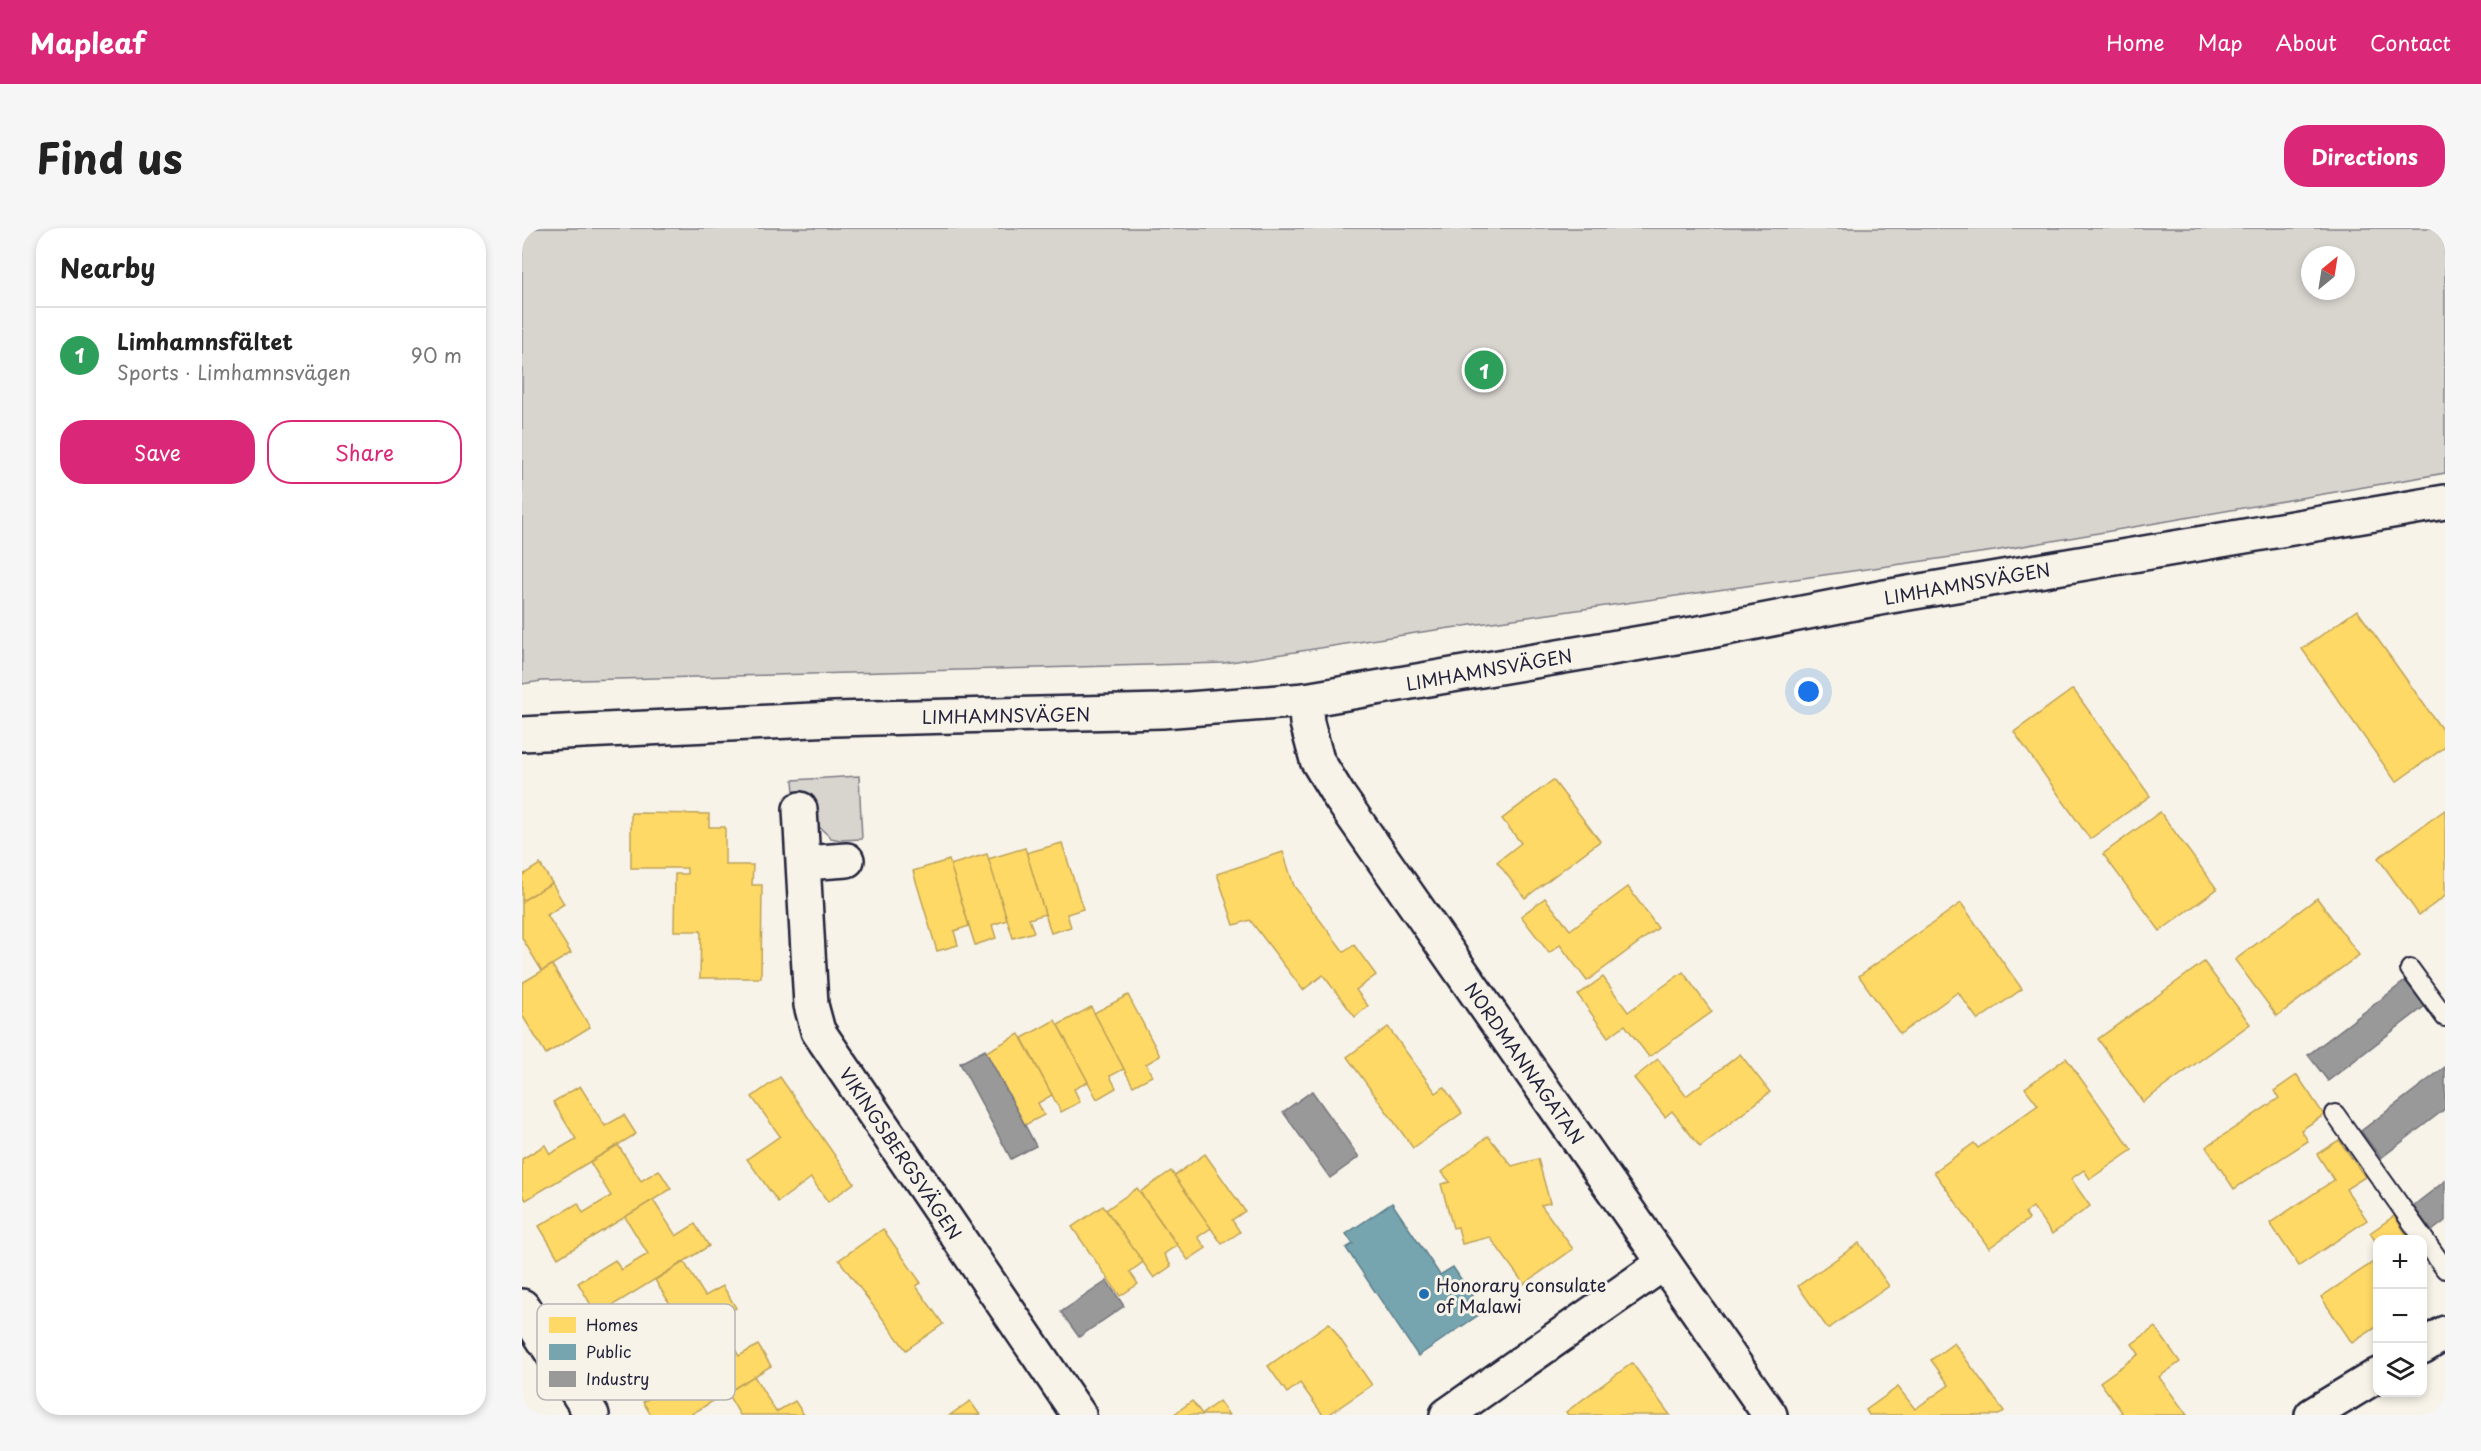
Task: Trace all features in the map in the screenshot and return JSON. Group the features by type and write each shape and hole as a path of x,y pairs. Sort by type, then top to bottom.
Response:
{"street":[{"name":"LIMHAMNSVÄGEN","path":"522,734 834,719 1162,711 1305,700 1693,634 1897,595 2445,502"},
{"name":"NORDMANNAGATAN","path":"1305,700 1307,723 1317,760 1328,778 1770,1415"},
{"name":"VIKINGSBERGSVÄGEN","path":"800,809 811,1005 818,1031 1078,1415"},
{"path":"804,863 848,860"},
{"path":"1447,1415 1664,1263"},
{"path":"522,1306 537,1329"},
{"path":"2427,1344 2445,1333"},
{"path":"2328,1411 2373,1379"},
{"path":"582,1400 592,1415"}],"lane":[{"path":"2410,969 2445,1017"},
{"path":"2335,1114 2445,1269"}],"shaded area":[{"path":"522,228 2445,228 2445,473 1994,551 1422,632 1224,663 542,681 522,684"},
{"path":"859,776 862,839 831,838 795,804 793,780"}],"building: Homes":[{"path":"2357,610 2445,734 2445,747 2396,782 2302,649"},
{"path":"2073,689 2150,796 2090,839 2014,732"},
{"path":"1553,780 1600,841 1525,898 1497,862 1521,843 1502,819"},
{"path":"2445,810 2445,896 2419,915 2378,858"},
{"path":"2160,812 2217,889 2160,931 2103,854"},
{"path":"631,813 709,814 709,827 725,827 725,865 753,865 752,885 762,885 761,978 700,978 701,931 674,931 675,874 687,874 687,868 631,868"},
{"path":"1062,843 1083,909 1067,914 1071,927 1051,933 1026,853"},
{"path":"1025,848 1045,914 1029,919 1034,932 1013,938 988,859"},
{"path":"1283,852 1294,886 1344,952 1354,945 1376,975 1356,990 1368,1006 1355,1017 1323,975 1303,990 1250,920 1234,925 1217,874"},
{"path":"987,854 1007,920 992,925 996,938 975,945 950,865"},
{"path":"949,860 969,926 954,931 958,945 937,951 913,871"},
{"path":"540,864 552,883 522,901 522,873 523,875"},
{"path":"552,883 564,904 547,915 571,953 542,971 522,938 522,901"},
{"path":"1628,887 1658,928 1587,981 1560,945 1549,953 1521,916 1545,898 1570,930"},
{"path":"2317,898 2359,955 2277,1016 2235,960"},
{"path":"1961,903 2022,989 1978,1020 1958,992 1900,1034 1859,976"},
{"path":"2204,962 2250,1024 2143,1102 2098,1039"},
{"path":"552,965 590,1027 546,1054 522,1015 522,983"},
{"path":"1683,972 1712,1012 1649,1057 1625,1025 1608,1037 1578,995 1603,977 1628,1012"},
{"path":"1128,995 1160,1056 1146,1064 1152,1076 1133,1086 1094,1013"},
{"path":"1091,1007 1124,1069 1110,1076 1116,1088 1097,1099 1058,1025"},
{"path":"1055,1020 1088,1082 1074,1089 1080,1102 1061,1112 1022,1038"},
{"path":"1388,1027 1436,1093 1444,1087 1462,1113 1413,1148 1347,1057"},
{"path":"1019,1034 1052,1095 1038,1103 1044,1115 1025,1125 986,1052"},
{"path":"1740,1054 1770,1092 1700,1147 1672,1111 1665,1117 1634,1078 1658,1059 1686,1096"},
{"path":"2066,1058 2132,1150 2090,1179 2084,1170 2071,1179 2090,1206 2052,1234 2033,1207 2025,1213 2029,1219 1989,1248 1934,1172 1974,1143 1978,1148 2038,1105 2025,1088"},
{"path":"2297,1075 2324,1115 2301,1130 2308,1141 2234,1189 2206,1147 2279,1098 2274,1091"},
{"path":"780,1077 854,1183 828,1202 811,1178 778,1202 747,1159 780,1136 752,1097"},
{"path":"580,1086 605,1126 624,1115 636,1134 526,1200 522,1194 522,1159 545,1145 550,1154 576,1139 553,1102"},
{"path":"1488,1136 1512,1166 1538,1159 1550,1203 1541,1205 1573,1249 1524,1284 1490,1237 1462,1244 1458,1227 1453,1228 1441,1184 1450,1182 1442,1172"},
{"path":"2339,1140 2365,1177 2346,1189 2367,1220 2299,1266 2270,1223 2334,1180 2317,1154"},
{"path":"618,1145 641,1181 659,1170 671,1189 558,1258 539,1226 578,1203 583,1213 611,1196 590,1162"},
{"path":"1205,1154 1245,1211 1232,1220 1240,1232 1222,1244 1174,1176"},
{"path":"1171,1171 1211,1228 1198,1237 1206,1248 1188,1260 1140,1192"},
{"path":"1137,1188 1177,1245 1164,1254 1171,1266 1154,1278 1106,1210"},
{"path":"653,1200 676,1236 695,1224 709,1246 615,1304 590,1304 578,1283 615,1260 621,1270 648,1254 625,1217"},
{"path":"1103,1206 1143,1262 1130,1272 1138,1284 1120,1296 1072,1227"},
{"path":"2394,1216 2407,1235 2373,1235 2373,1238 2370,1233"},
{"path":"883,1229 921,1283 916,1286 943,1324 906,1350 839,1260"},
{"path":"1859,1243 1889,1286 1828,1329 1798,1286"},
{"path":"684,1262 705,1296 723,1286 734,1304 670,1304 655,1280"},
{"path":"2373,1262 2373,1329 2352,1343 2321,1297"},
{"path":"1329,1323 1372,1385 1328,1415 1323,1415 1300,1383 1287,1393 1268,1366"},
{"path":"2155,1327 2180,1362 2159,1377 2187,1415 2118,1415 2122,1412 2100,1382 2139,1354 2132,1344"},
{"path":"1954,1343 2004,1411 1999,1415 1869,1415 1866,1410 1898,1387 1915,1409 1949,1385 1931,1360"},
{"path":"758,1345 771,1366 735,1388 735,1349 739,1356"},
{"path":"1632,1363 1670,1415 1568,1415 1566,1412"},
{"path":"754,1376 776,1412 795,1401 804,1415 740,1415 731,1400 735,1400 735,1388"},
{"path":"646,1400 715,1400 690,1415 651,1415 643,1402"},
{"path":"970,1401 980,1415 950,1415"},
{"path":"1192,1401 1202,1414 1219,1401 1229,1415 1173,1415"}],"building: Public":[{"name":"Honorary consulate of Malawi","path":"1392,1203 1440,1275 1453,1267 1483,1312 1418,1356 1346,1248 1353,1244 1346,1234"}],"building: Industry":[{"path":"2405,981 2425,1006 2328,1081 2308,1055"},
{"path":"985,1050 1036,1146 1011,1159 960,1063"},
{"path":"2445,1067 2445,1109 2381,1158 2361,1131"},
{"path":"1312,1091 1359,1157 1330,1178 1283,1112"},
{"path":"2445,1181 2445,1221 2432,1231 2413,1206"},
{"path":"1107,1281 1124,1306 1079,1337 1061,1312"}],"place":[{"name":"Limhamnsfältet","path":"1484,370"},
{"name":"Honorary consulate of Malawi","path":"1424,1294"}]}
